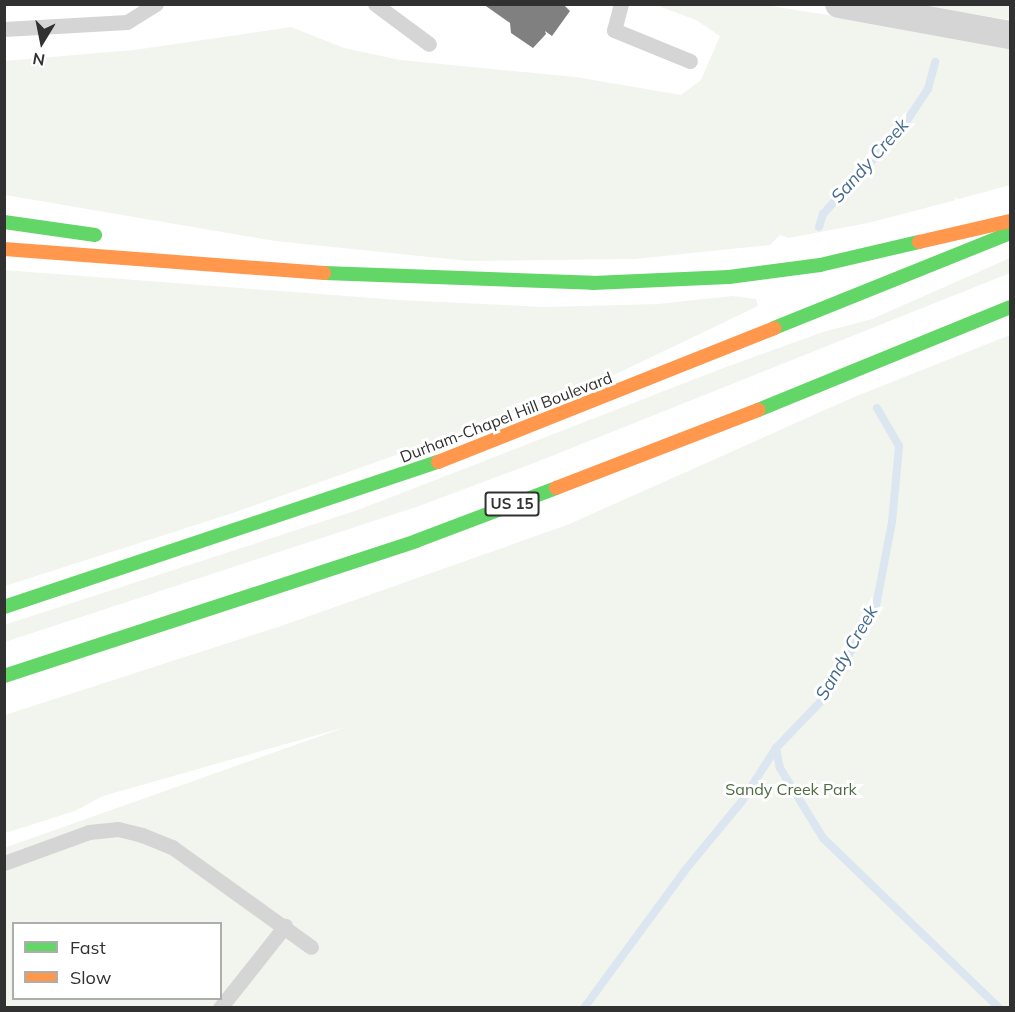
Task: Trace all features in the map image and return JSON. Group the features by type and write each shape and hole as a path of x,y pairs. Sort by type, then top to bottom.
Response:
{"main road":[{"path":"4,249 385,277 593,283 729,277 820,265 1011,221"},
{"path":"4,222 108,236"},
{"name":"Durham-Chapel Hill Boulevard","path":"4,608 285,516 474,449 1011,233"},
{"path":"189,247 374,272 385,277"},
{"name":"US 15","path":"4,676 416,541 729,422 1011,307"}],"street":[{"path":"840,4 1011,34"}],"lane":[{"path":"4,29 127,22 156,4"},
{"path":"375,4 429,44"},
{"path":"621,4 615,30 690,61"},
{"path":"4,863 89,832 118,829 172,847 285,926 311,947"},
{"path":"220,1008 285,926"}],"green space":[{"path":"656,5 765,5 1010,44 1010,185 959,199 954,197 956,200 868,223 789,238 780,235 770,245 635,259 468,261 275,241 5,195 4,61 134,50 291,27 344,48 400,60 576,77 681,95 701,80 720,36 696,20"},
{"path":"917,5 1010,5 1010,20"},
{"path":"1010,258 1010,273 534,463 419,506 5,642 4,625 358,510 718,370 823,332 872,319"},
{"path":"4,270 399,300 545,307 658,304 733,296 756,299 758,306 612,376 556,398 233,513 5,586"},
{"name":"Sandy Creek Park","path":"1010,335 1010,1007 5,1007 4,848 346,727 103,796 75,811 5,833 5,715 284,625 567,525 854,397"}],"building":[{"path":"483,4 563,4 570,11 552,36 545,31 546,34 533,48 511,33 510,23"}],"waterway":[{"name":"Sandy Creek","path":"819,227 823,214 902,128 928,89 935,62"},
{"name":"Sandy Creek","path":"584,1008 686,869 742,801 776,748 826,696 876,606 892,522 899,446 877,408"},
{"path":"776,748 780,768 823,838 999,1008"}],"traffic: fast":[{"path":"4,222 95,235"},
{"path":"774,328 1010,233"},
{"path":"324,273 593,283 729,277 820,265 919,242"},
{"path":"758,410 1010,307"},
{"path":"4,607 438,462"},
{"path":"4,676 416,541 556,488"}],"traffic: slow":[{"path":"919,242 1010,221"},
{"path":"4,249 324,273"},
{"path":"438,462 774,328"},
{"path":"556,488 758,410"}]}
